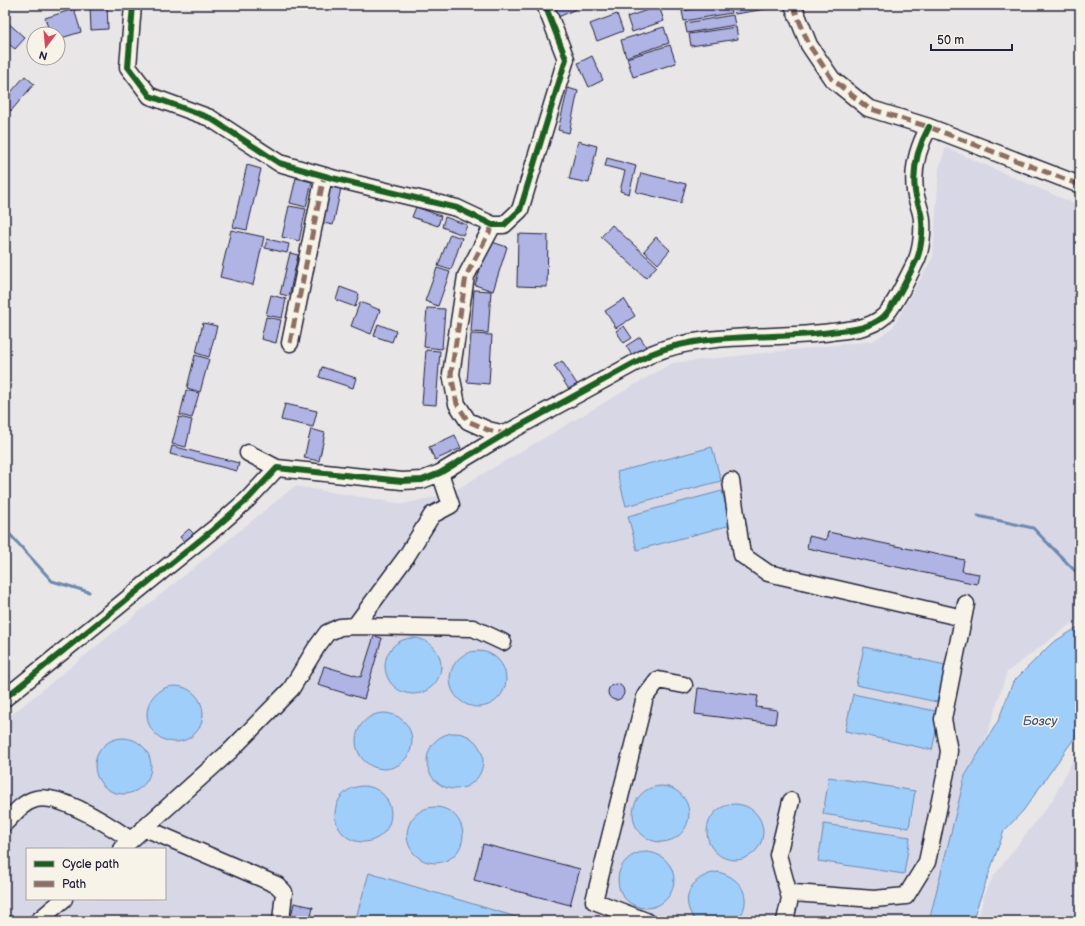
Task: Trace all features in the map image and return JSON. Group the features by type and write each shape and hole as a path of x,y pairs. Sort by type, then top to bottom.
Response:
{"street":[{"path":"133,5 128,67 150,96 210,118 279,163 324,176 457,208 493,225 504,225 520,210 566,59 545,5"},
{"path":"793,5 810,46 832,79 868,108 929,127 1080,185"},
{"path":"248,453 277,468 413,482 440,473 505,434 651,354 666,348 708,341 815,334 851,330 873,323 884,316 901,290 918,258 922,220 914,191 916,157 929,127"},
{"path":"290,343 324,176"},
{"path":"493,225 466,276 452,374 457,404 468,421 488,430 505,434"},
{"path":"5,698 215,528 248,499 277,468"},
{"path":"355,626 406,557 432,514 451,505 440,473"},
{"path":"731,480 742,555 768,573 965,611 944,719 949,751 946,772 927,862 906,896 874,898 794,893 790,898 784,921"},
{"path":"5,823 22,806 36,799 47,798 67,804 113,827 126,845 230,751 291,689 327,633 340,627 473,628 503,642"},
{"path":"646,921 594,901 645,697 658,680 684,685"},
{"path":"790,898 778,856 791,801"},
{"path":"145,828 277,885 284,892 281,921"},
{"path":"38,921 63,900"}],"shaded area":[{"path":"946,148 1080,206 1080,617 1007,672 928,921 5,921 5,720 295,486 403,504 447,494 672,363 873,341 893,327 933,257 939,168"},
{"path":"1080,746 1080,921 978,921 984,896 993,877 1053,799"}],"water":[{"path":"712,447 721,481 626,506 617,472"},
{"path":"722,491 731,525 637,550 628,516"},
{"name":"Бозсу","path":"1080,626 1080,730 1023,811 1004,831 972,921 929,921 965,776 998,721 1013,682 1052,643"},
{"path":"407,638 419,638 429,642 437,650 441,660 441,672 437,682 429,690 419,694 407,694 397,690 389,682 385,672 385,660 389,650 397,642"},
{"path":"864,647 950,666 942,703 856,685"},
{"path":"472,651 484,651 494,655 502,663 506,673 506,685 502,695 494,703 484,707 472,707 462,703 454,695 450,685 450,673 454,663 462,655"},
{"path":"169,686 181,686 191,690 199,698 203,708 203,720 199,730 191,738 181,742 169,742 159,738 151,730 147,720 147,708 151,698 159,690"},
{"path":"853,694 940,712 932,750 845,731"},
{"path":"378,713 390,713 400,717 408,725 412,735 412,747 408,757 400,765 390,769 378,769 368,765 360,757 356,747 356,735 360,725 368,717"},
{"path":"449,733 461,733 471,737 479,745 483,755 483,767 479,777 471,785 461,789 449,789 439,785 431,777 427,767 427,755 431,745 439,737"},
{"path":"117,738 129,738 139,742 147,750 151,760 151,772 147,782 139,790 129,794 117,794 107,790 99,782 95,772 95,760 99,750 107,742"},
{"path":"829,777 915,791 909,828 823,814"},
{"path":"357,786 369,786 379,790 387,798 391,808 391,820 387,830 379,838 369,842 357,842 347,838 339,830 335,820 335,808 339,798 347,790"},
{"path":"655,786 667,786 677,790 685,798 689,808 689,820 685,830 677,838 667,842 655,842 645,838 637,830 633,820 633,808 637,798 645,790"},
{"path":"729,804 741,804 751,808 759,816 763,826 763,838 759,848 751,856 741,860 729,860 719,856 711,848 707,838 707,826 711,816 719,808"},
{"path":"429,807 441,807 451,811 459,819 463,829 463,841 459,851 451,859 441,863 429,863 419,859 411,851 407,841 407,829 411,819 419,811"},
{"path":"824,824 910,837 904,874 818,861"},
{"path":"640,852 652,852 662,856 670,864 674,874 674,886 670,896 662,904 652,908 640,908 630,904 622,896 618,886 618,874 622,864 630,856"},
{"path":"718,872 734,879 743,891 745,905 742,913 737,921 696,921 690,913 688,904 690,889 701,878"},
{"path":"369,873 530,921 355,921"}],"building":[{"path":"90,5 107,5 108,29 91,30"},
{"path":"551,5 574,5 576,9 556,18"},
{"path":"716,5 730,5 731,13 684,21 682,11"},
{"path":"733,5 785,5 785,6 735,14"},
{"path":"659,6 664,21 632,32 627,17"},
{"path":"74,9 81,32 66,37 66,26 48,26 45,18"},
{"path":"617,14 623,31 597,41 590,24"},
{"path":"733,15 735,25 687,33 685,23"},
{"path":"5,20 25,38 15,49 5,41"},
{"path":"664,27 669,43 626,57 621,40"},
{"path":"736,27 738,39 691,46 689,34"},
{"path":"670,45 676,63 633,77 627,58"},
{"path":"592,56 603,80 589,87 578,63"},
{"path":"25,76 34,84 11,111 5,106 5,99"},
{"path":"568,88 578,91 569,133 558,130"},
{"path":"578,141 597,146 589,183 569,179"},
{"path":"607,158 636,166 629,194 620,191 625,171 605,166"},
{"path":"247,165 261,169 247,230 233,227"},
{"path":"641,173 686,184 681,203 636,192"},
{"path":"296,178 312,182 306,207 290,203"},
{"path":"327,185 341,188 333,225 319,222"},
{"path":"289,206 306,209 299,241 282,237"},
{"path":"416,207 441,216 438,226 412,217"},
{"path":"445,217 467,225 463,235 442,227"},
{"path":"612,225 657,266 646,278 601,237"},
{"path":"231,230 264,237 253,285 220,277"},
{"path":"450,234 462,238 451,270 438,266"},
{"path":"518,234 548,235 547,287 517,286"},
{"path":"656,237 670,250 658,264 644,251"},
{"path":"267,239 289,244 287,253 265,248"},
{"path":"489,241 507,247 493,291 475,285"},
{"path":"290,253 298,255 289,296 280,294"},
{"path":"437,268 450,272 438,306 425,301"},
{"path":"340,287 359,294 355,307 336,300"},
{"path":"474,290 491,291 488,333 471,332"},
{"path":"271,295 286,299 282,318 266,315"},
{"path":"624,299 635,316 616,328 605,311"},
{"path":"360,302 380,310 371,334 351,326"},
{"path":"427,308 445,309 442,349 424,347"},
{"path":"266,317 281,320 276,343 261,339"},
{"path":"203,323 217,326 209,357 196,353"},
{"path":"378,324 396,331 392,342 374,336"},
{"path":"624,326 632,338 624,343 616,331"},
{"path":"471,334 492,335 489,384 467,382"},
{"path":"640,337 651,354 637,363 626,346"},
{"path":"426,350 440,351 436,405 422,404"},
{"path":"195,355 209,359 200,392 187,388"},
{"path":"562,361 582,392 574,397 554,366"},
{"path":"322,367 356,378 353,388 319,377"},
{"path":"186,390 199,393 192,418 180,415"},
{"path":"285,404 317,411 313,427 281,420"},
{"path":"179,417 192,420 186,447 172,444"},
{"path":"311,429 325,433 319,461 304,458"},
{"path":"455,435 461,448 435,460 429,447"},
{"path":"172,446 239,463 237,471 170,454"},
{"path":"189,529 196,536 187,545 180,537"},
{"path":"828,532 964,560 962,571 979,574 977,584 807,548 809,536 826,540"},
{"path":"374,636 382,638 364,699 318,685 324,666 361,677"},
{"path":"616,684 622,686 624,692 622,698 616,700 610,698 608,692 610,686"},
{"path":"698,688 758,696 756,707 777,710 775,724 695,714"},
{"path":"483,844 580,869 570,905 474,880"},
{"path":"294,903 313,907 310,921 290,921"}],"waterway":[{"path":"978,516 1033,528 1080,576"},
{"path":"5,529 52,581 89,592"}],"marked path":[{"path":"793,5 809,45 832,79 868,108 929,127 1080,185"},
{"path":"290,343 324,176"},
{"path":"493,225 466,276 451,374 457,404 468,421 488,430 505,434"}],"cycle path":[{"path":"133,5 128,67 150,96 210,118 279,163 332,178 457,208 493,225 504,225 520,210 566,59 545,5"},
{"path":"5,698 215,528 248,499 277,468 402,481 422,480 440,473 505,434 651,354 694,342 740,337 809,334 844,330 858,328 877,321 883,317 892,306 917,259 921,240 922,217 915,191 914,174 919,150 929,127"}]}
